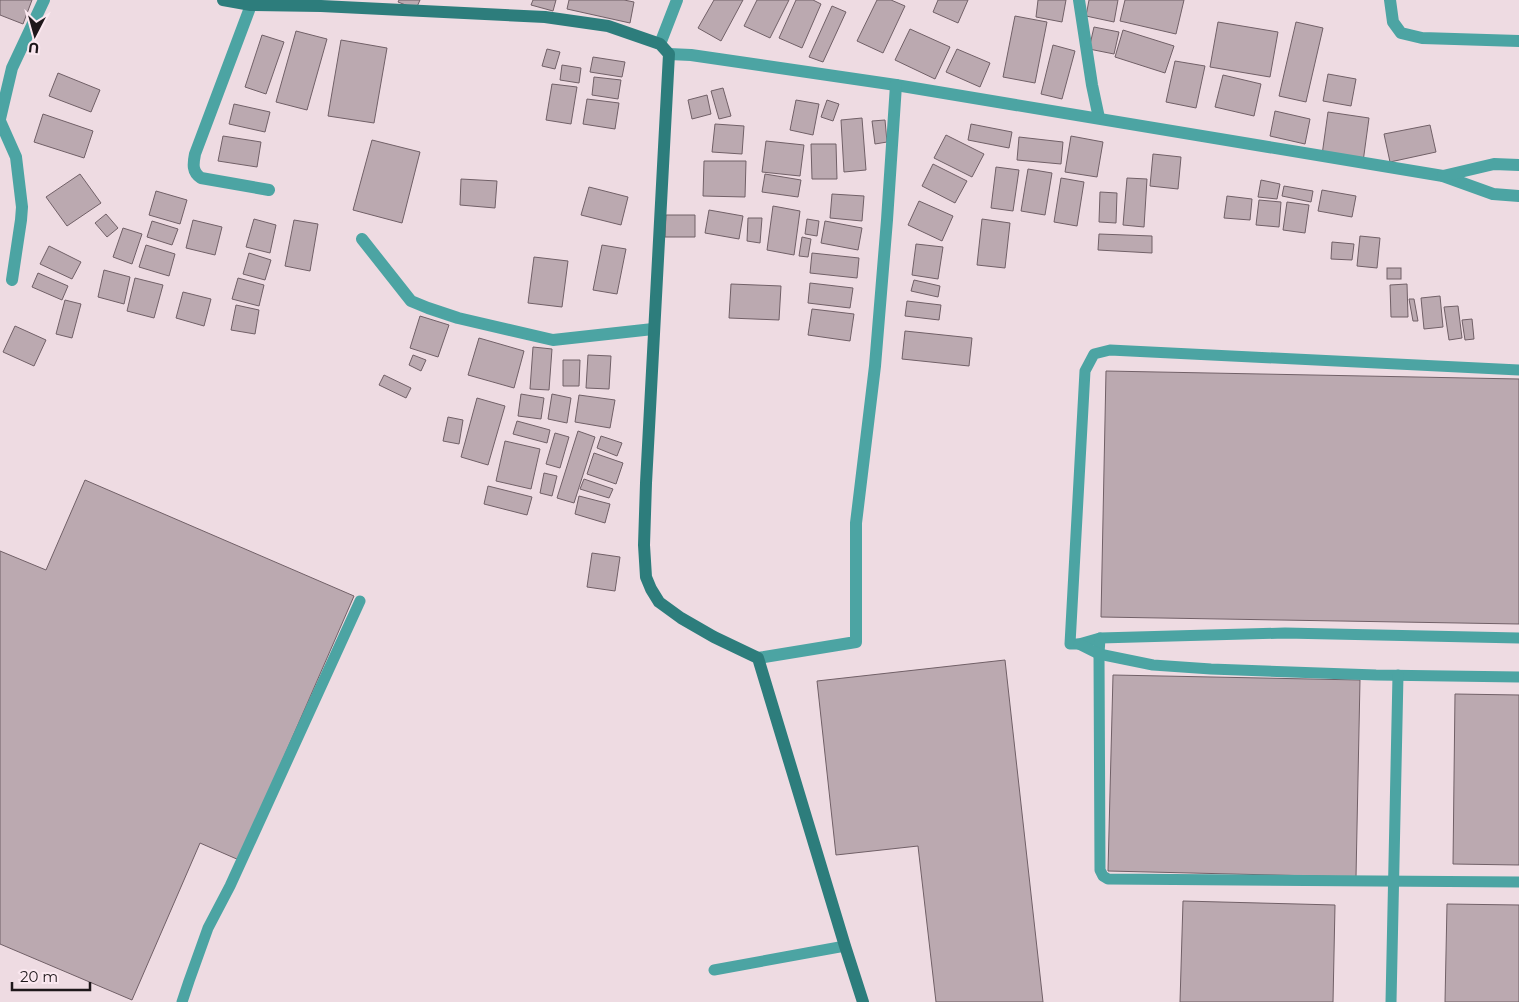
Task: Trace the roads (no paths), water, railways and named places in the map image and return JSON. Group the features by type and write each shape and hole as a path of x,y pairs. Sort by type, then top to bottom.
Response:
{"street":[{"path":"12,280 22,207 16,157 0,120 12,68 44,0"},
{"path":"223,0 251,5 322,3 545,17 608,26 660,44 669,54 690,55 896,85 1099,118 1443,176 1493,194 1519,196"},
{"path":"660,44 677,0"},
{"path":"1079,0 1099,118"},
{"path":"1390,0 1393,22 1401,33 1422,38 1519,41"},
{"path":"251,5 195,154 193,167 196,174 201,178 269,190"},
{"path":"669,54 653,330 644,536 646,576 659,602 681,618 714,637 758,658 856,642 856,523 875,366 896,85"},
{"path":"1443,176 1494,164 1519,165"},
{"path":"362,238 411,301 450,316 553,340 653,330"},
{"path":"758,658 863,1002"}],"lane":[{"path":"1519,370 1110,350 1094,354 1085,370 1070,644 1079,644 1100,638 1285,633 1519,638"},
{"path":"182,1002 208,928 230,886 360,601"},
{"path":"1100,638 1100,870 1103,876 1108,879 1519,882"},
{"path":"1079,644 1099,654 1153,665 1211,670 1519,677"},
{"path":"1391,1002 1398,675"},
{"path":"714,970 845,946"}]}
